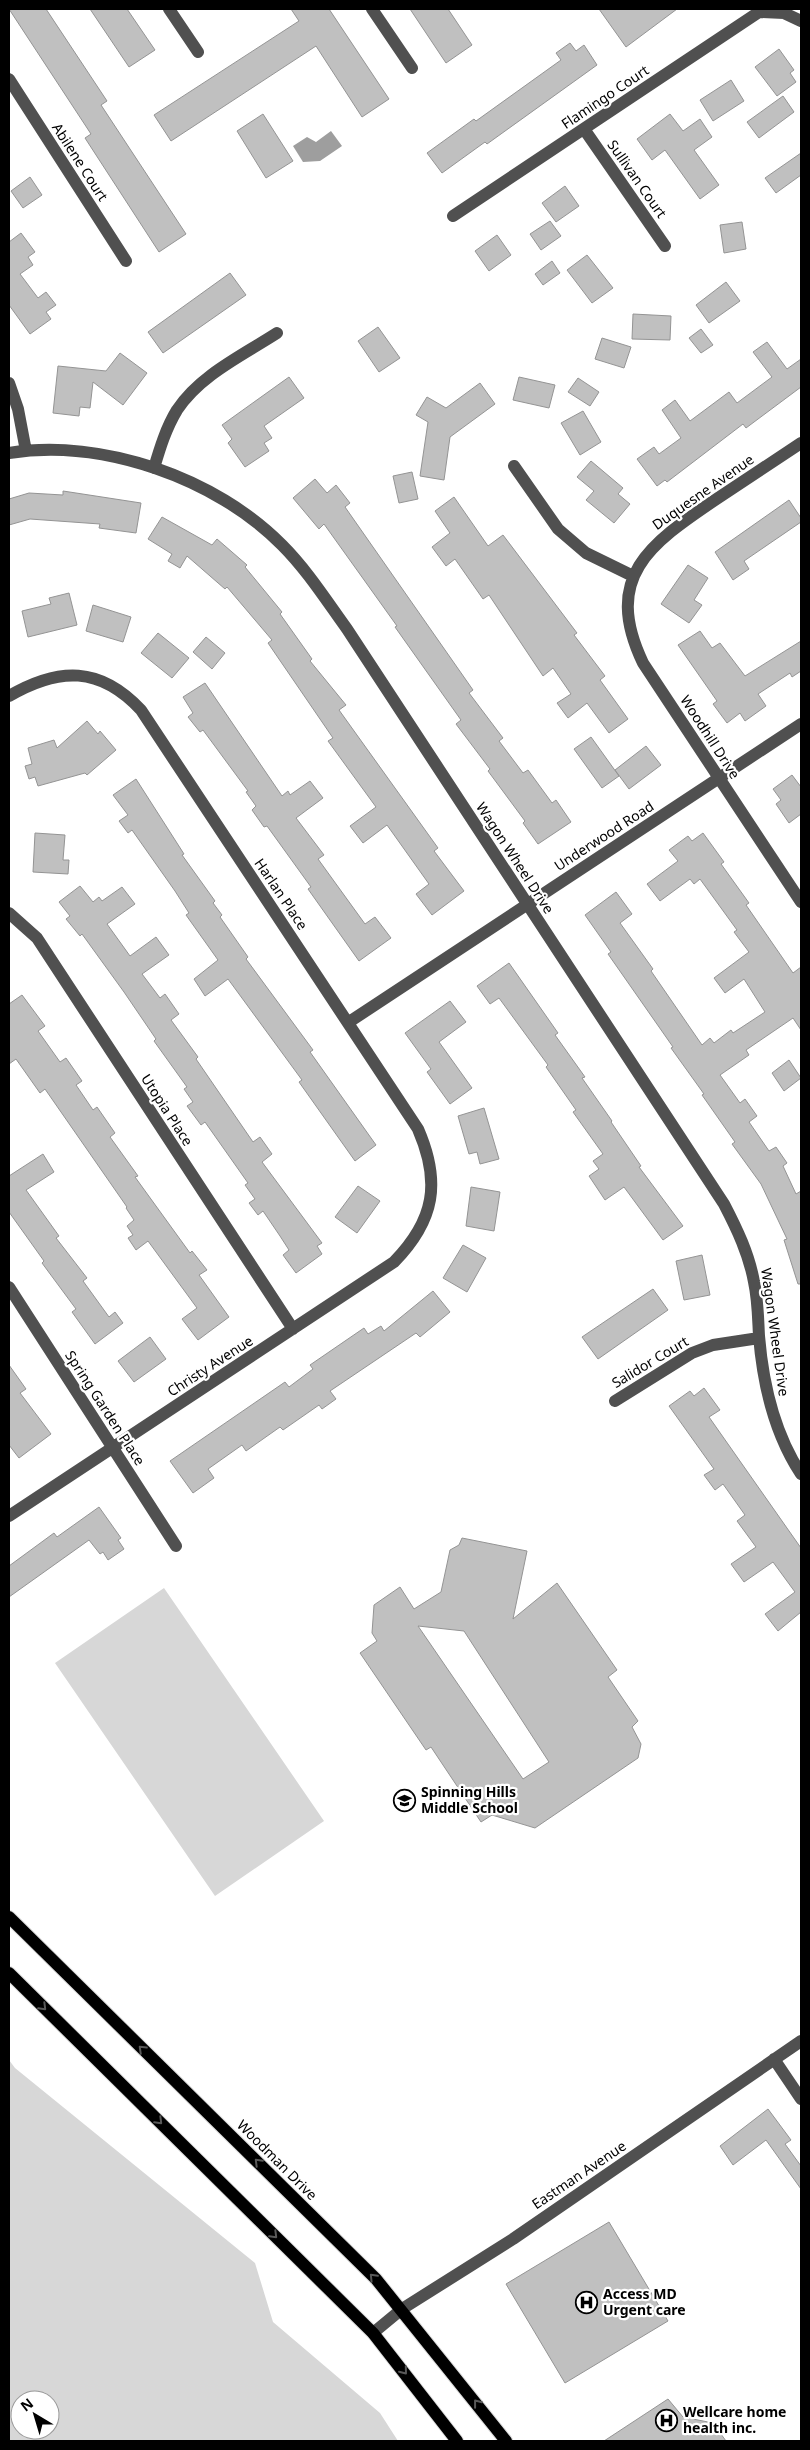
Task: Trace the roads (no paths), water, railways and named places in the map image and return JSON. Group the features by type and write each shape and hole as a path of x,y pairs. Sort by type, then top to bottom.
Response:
{"main road":[{"name":"Woodman Drive","path":"9,1918 376,2279 506,2441"},
{"path":"9,1973 373,2333 457,2441"}],"street":[{"path":"169,9 198,52"},
{"path":"372,9 412,68"},
{"name":"Flamingo Court","path":"453,216 759,12 776,12 796,17 801,21"},
{"name":"Abilene Court","path":"9,79 126,261"},
{"name":"Sullivan Court","path":"584,129 665,246"},
{"path":"154,468 167,430 190,394 212,375 277,333"},
{"path":"9,383 18,408 26,450"},
{"name":"Duquesne Avenue","path":"633,576 649,552 669,532 801,443"},
{"name":"Wagon Wheel Drive","path":"9,453 26,450 64,451 103,456 154,468 195,484 226,501 256,522 304,569 347,629 724,1204 737,1228 747,1254 754,1281 759,1338 775,1425 788,1454 801,1474"},
{"path":"514,466 558,529 586,552 633,576"},
{"name":"Woodhill Drive","path":"633,576 629,590 628,613 638,654 801,902"},
{"name":"Harlan Place","path":"9,696 37,682 56,676 81,675 114,686 129,696 141,710 418,1129 432,1169 432,1189 426,1215 419,1232"},
{"name":"Underwood Road","path":"349,1022 801,724"},
{"name":"Utopia Place","path":"9,912 37,938 293,1329"},
{"name":"Christy Avenue","path":"9,1516 394,1262 408,1248 419,1232"},
{"name":"Spring Garden Place","path":"9,1287 176,1546"},
{"name":"Salidor Court","path":"615,1401 692,1353 713,1345 759,1338"},
{"name":"Eastman Avenue","path":"373,2333 402,2310 513,2239 801,2041"},
{"path":"774,2059 801,2099"}],"place":[{"name":"Spinning Hills Middle School","path":"405,1800"},
{"name":"Access MD Urgent care","path":"587,2302"},
{"name":"Wellcare home health inc.","path":"667,2420"}]}
